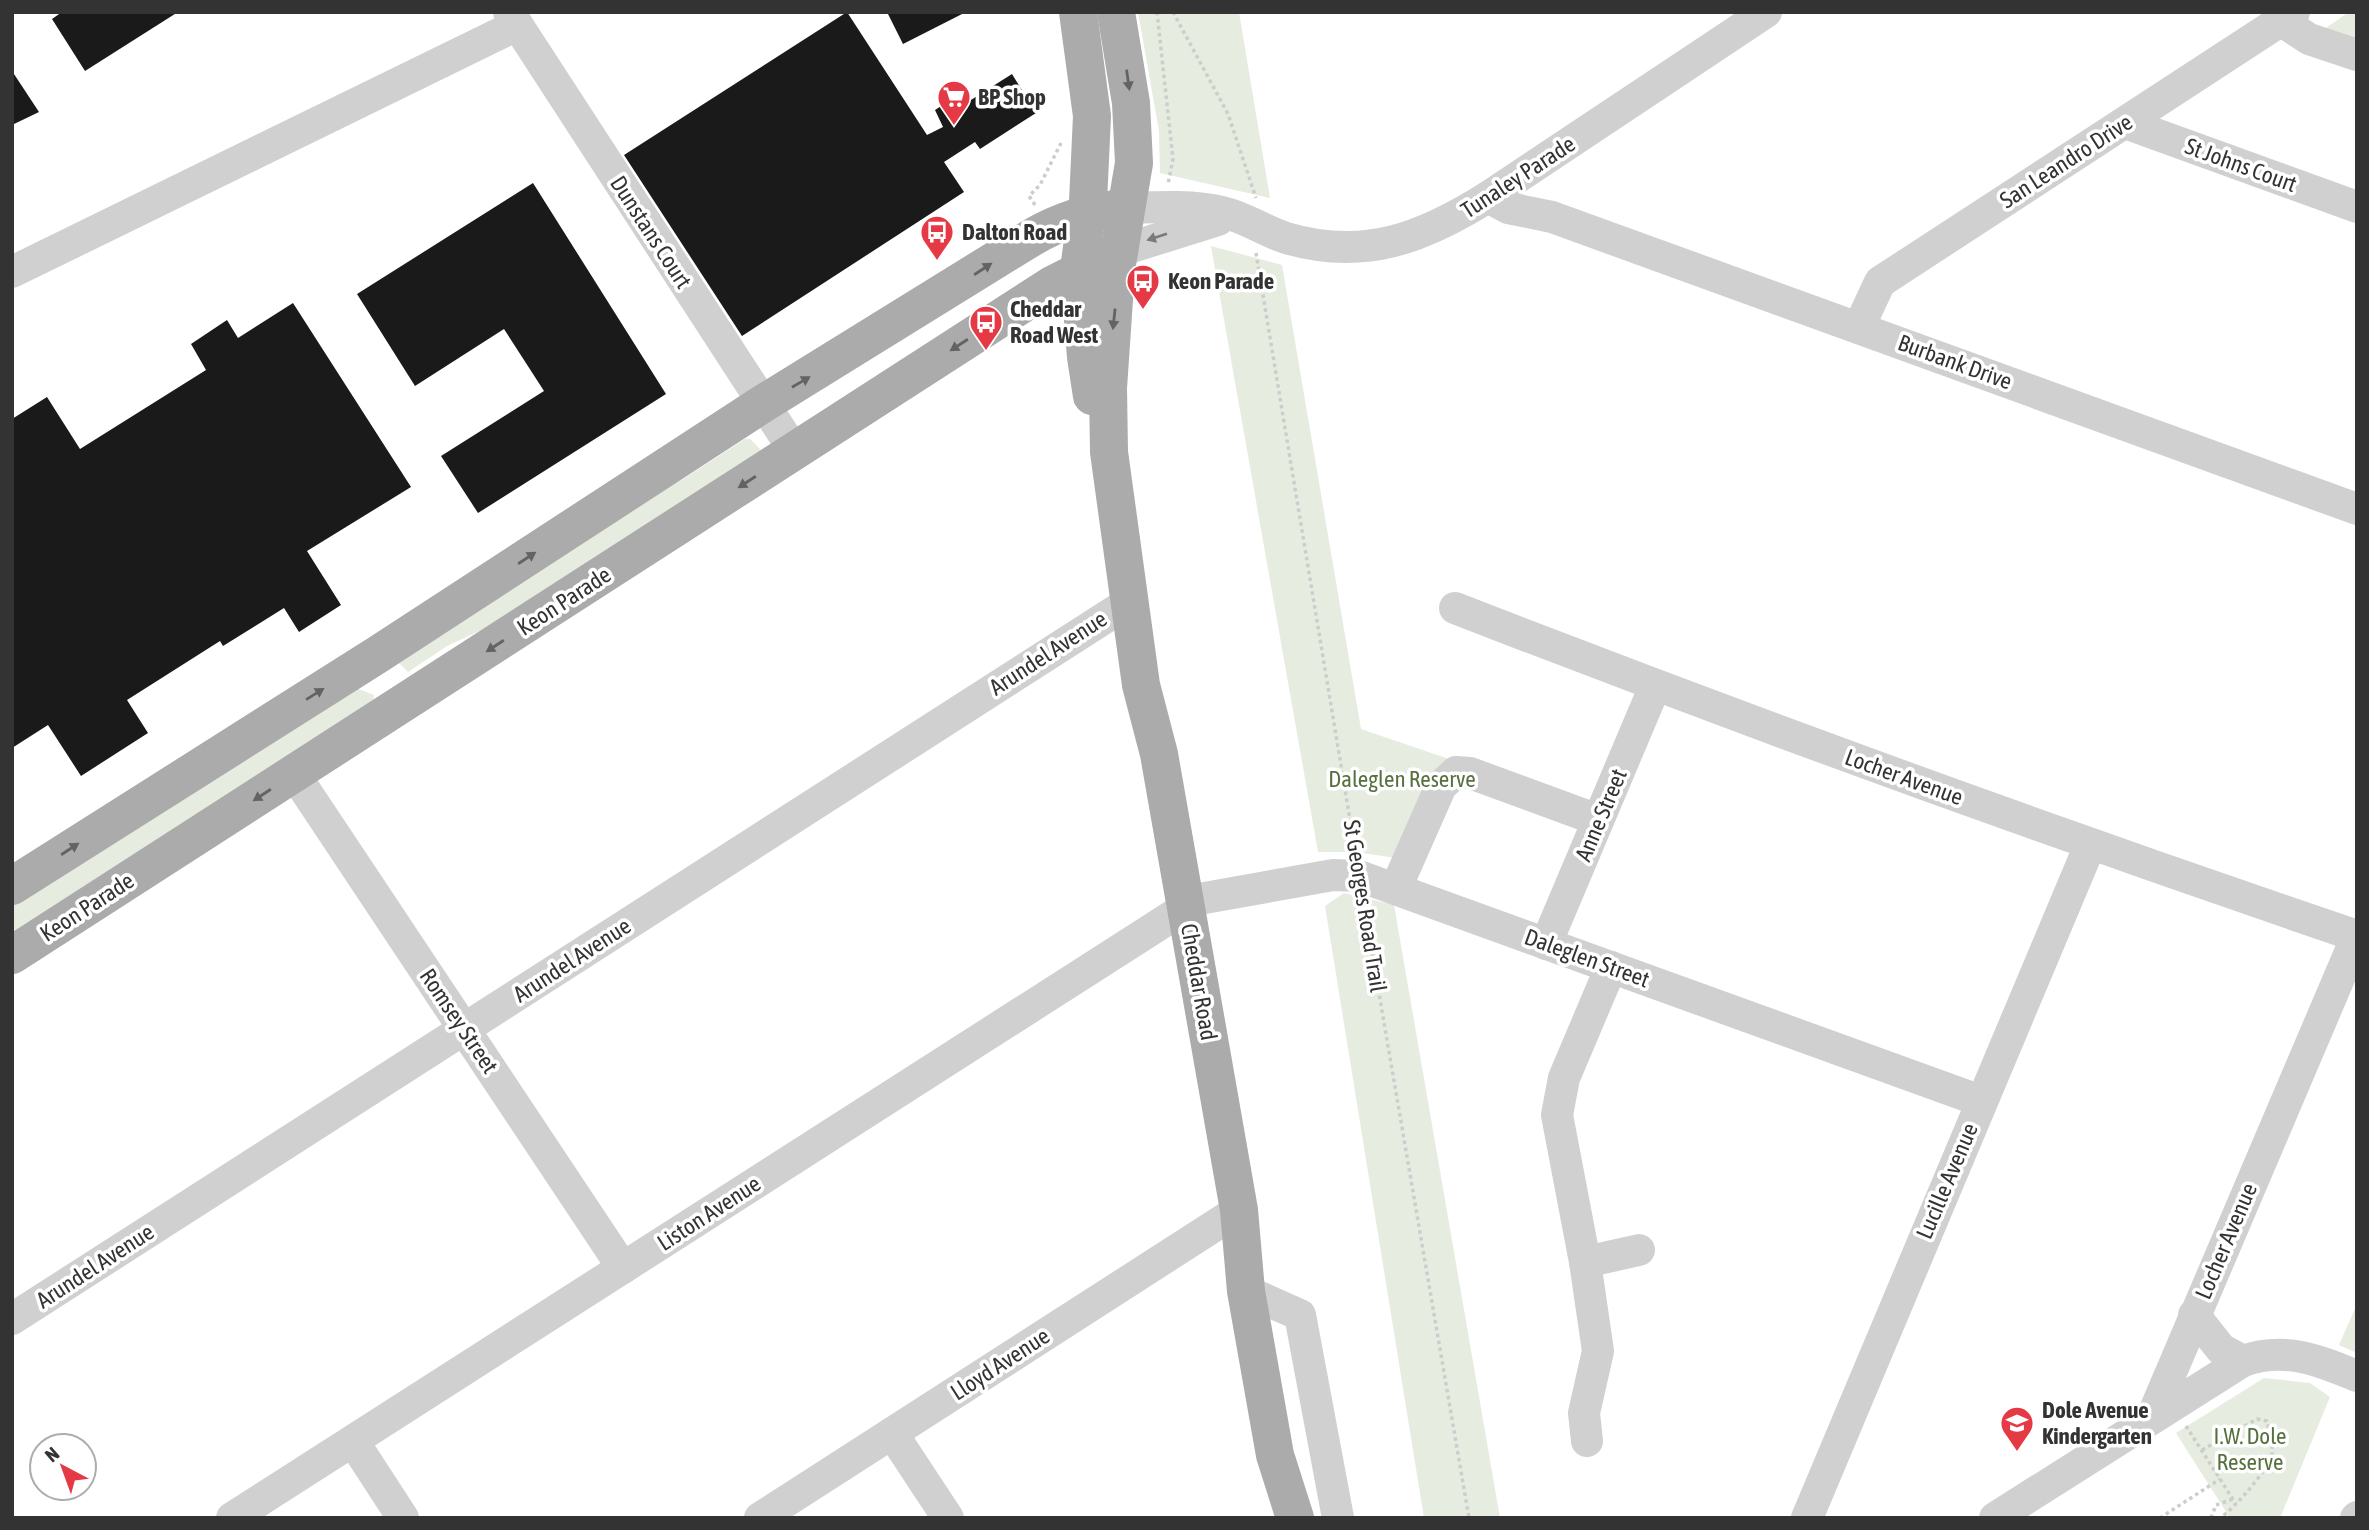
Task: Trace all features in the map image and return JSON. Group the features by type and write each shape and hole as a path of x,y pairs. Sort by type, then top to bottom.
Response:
{"main road":[{"path":"1077,12 1092,116 1079,270"},
{"path":"1116,12 1134,136 1133,172 1144,208 1119,251"},
{"path":"12,886 764,403 1041,233 1085,214 1144,208"},
{"name":"Keon Parade","path":"12,955 1079,270 1119,251"},
{"name":"Cheddar Road","path":"1119,251 1108,376 1109,453 1131,601 1149,648 1156,683 1159,754 1239,1210 1257,1296 1275,1455 1295,1517"},
{"name":"Cheddar Road","path":"1079,270 1086,357 1096,412 1109,453"},
{"path":"377,654 409,701"}],"street":[{"name":"Tunaley Parade","path":"1144,208 1250,209 1294,240 1327,246 1362,247 1423,233 1488,197 1766,12"},
{"path":"2288,16 2309,39 2357,55"},
{"name":"San Leandro Drive","path":"1858,327 1880,282 2288,16"},
{"path":"12,272 513,19"},
{"name":"Dunstans Court","path":"513,19 795,452"},
{"name":"St Johns Court","path":"2125,123 2357,206"},
{"name":"Burbank Drive","path":"1517,178 1537,205 1552,218"},
{"name":"Burbank Drive","path":"1488,197 1507,208 1552,218 2357,509"},
{"name":"Tunaley Parade","path":"1119,251 1250,209"},
{"name":"Arundel Avenue","path":"12,1319 1131,601"},
{"name":"Locher Avenue","path":"1455,608 1655,686 2090,845 2357,936 2194,1315 2160,1411"},
{"name":"Anne Street","path":"1546,944 1655,686"},
{"path":"1396,888 1441,786 1456,772 1470,772 1598,820"},
{"name":"Romsey Street","path":"295,775 623,1268"},
{"name":"Lucille Avenue","path":"1807,1518 2090,845"},
{"name":"Daleglen Street","path":"1186,908 1206,898 1333,875 1359,876 1981,1101"},
{"name":"Liston Avenue","path":"232,1518 1186,908"},
{"path":"1587,1441 1584,1413 1598,1351 1585,1262 1557,1115 1564,1078 1611,967"},
{"name":"Lloyd Avenue","path":"760,1518 1239,1210"},
{"path":"1585,1262 1639,1250"},
{"path":"1257,1296 1300,1315 1338,1518"},
{"name":"Locher Avenue","path":"2194,1315 2221,1349 2243,1361"},
{"path":"1995,1518 2160,1411 2243,1361 2276,1353 2309,1357 2357,1376"},
{"path":"892,1433 948,1518"},
{"path":"353,1441 403,1518"}],"path":[{"path":"1144,208 1173,159 1157,12"},
{"path":"1173,12 1228,114 1250,209"},
{"name":"St Georges Road Trail","path":"1256,253 1469,1518"},
{"path":"2160,1411 2202,1450 2235,1502"},
{"path":"2202,1450 2257,1419 2267,1421 2273,1451 2265,1469 2220,1518"},
{"path":"2160,1518 2220,1479"},
{"path":"2210,1518 2216,1505 2235,1502"},
{"path":"2193,1518 2200,1518"}],"green space":[{"path":"1138,12 1239,12 1270,198 1160,173 1159,131"},
{"path":"2349,12 2357,12 2357,58 2307,41"},
{"name":"Daleglen Reserve","path":"1211,246 1282,265 1361,729 1449,759 1403,859 1355,852 1318,852"},
{"path":"745,439 750,439 761,450 753,460 514,615 447,646 408,672 396,660 641,495 680,481"},
{"path":"356,688 374,695 373,704 12,938 12,903"},
{"path":"1344,893 1394,905 1500,1518 1424,1518 1325,906"},
{"path":"2357,1304 2357,1353 2339,1345"},
{"name":"I.W. Dole Reserve","path":"2264,1378 2310,1383 2330,1397 2280,1518 2230,1518 2176,1433"}],"building":[{"path":"62,12 178,12 85,71 52,19"},
{"path":"847,12 927,135 943,127 935,110 949,101 955,110 1012,74 1036,113 980,149 975,142 944,162 964,192 742,336 624,155"},
{"path":"887,12 966,12 903,44"},
{"path":"12,71 39,112 12,125"},
{"path":"533,183 666,394 478,513 441,456 544,391 504,329 415,386 357,294"},
{"path":"293,303 411,487 307,551 341,605 299,632 284,608 223,646 220,641 127,700 148,733 81,776 48,725 12,748 12,419 47,397 80,449 206,370 191,344 227,320 238,338"}],"place":[{"name":"BP Shop","path":"954,127"},
{"name":"Dalton Road","path":"937,262"},
{"name":"Keon Parade","path":"1143,311"},
{"name":"Cheddar Road West","path":"986,352"},
{"name":"Dole Avenue Kindergarten","path":"2017,1453"}]}
